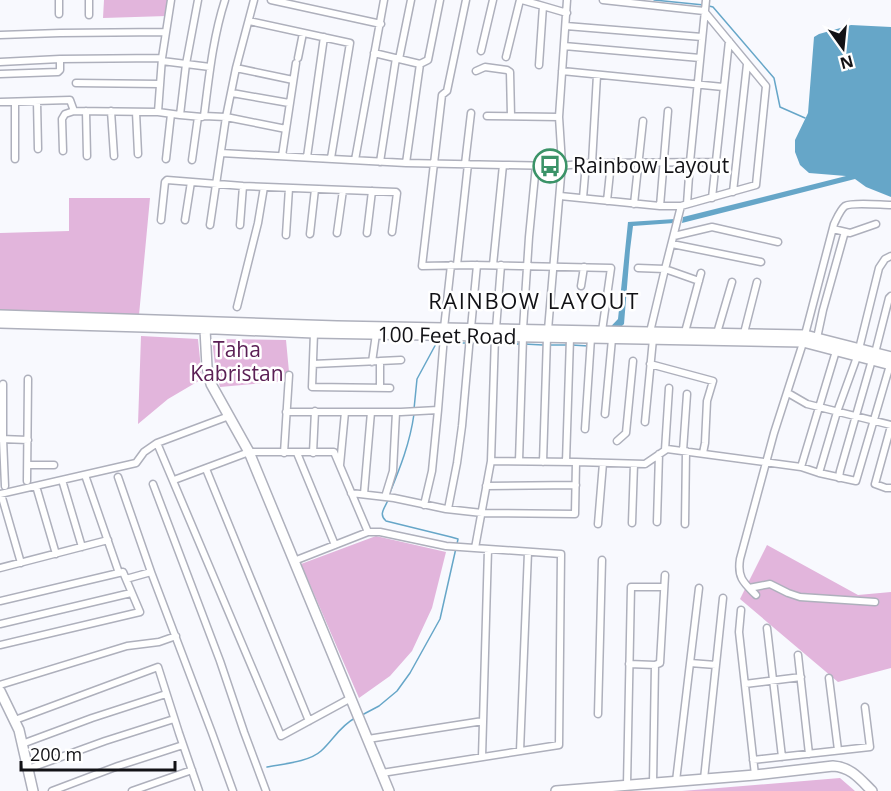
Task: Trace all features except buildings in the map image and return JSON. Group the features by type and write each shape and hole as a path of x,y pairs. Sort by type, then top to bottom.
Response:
{"main road":[{"name":"100 Feet Road","path":"0,315 444,332"},
{"name":"100 Feet Road","path":"0,323 314,333 591,334 612,339 628,335"},
{"path":"205,329 207,367 214,390 249,452 389,791"},
{"name":"100 Feet Road","path":"548,334 570,338 602,331 628,335 817,338 891,365"},
{"name":"100 Feet Road","path":"651,335 685,332 744,333 804,339 836,351 858,353"},
{"name":"100 Feet Road","path":"873,357 891,357"},
{"path":"0,691 19,730 33,791"},
{"path":"556,791 838,766 854,773 872,791"}],"street":[{"path":"59,0 59,14"},
{"path":"89,0 89,15"},
{"path":"158,112 159,84 171,0"},
{"path":"180,115 186,64 198,0"},
{"path":"192,160 221,9 225,0"},
{"path":"210,225 226,117 254,0"},
{"path":"272,0 381,24"},
{"path":"355,160 384,0"},
{"path":"380,162 398,58 411,0"},
{"path":"374,53 420,64 428,60 440,0"},
{"path":"466,0 447,91 442,95 422,266 611,268 602,331"},
{"path":"481,51 493,0"},
{"path":"506,57 521,0 567,12"},
{"path":"543,462 548,334 562,165 559,117 567,0"},
{"path":"560,196 660,206 684,205 756,185 765,86 729,41 704,11 603,0"},
{"path":"645,422 651,335 678,220 684,205 706,0"},
{"path":"539,65 543,6"},
{"path":"249,21 350,43 331,158"},
{"path":"566,26 702,38"},
{"path":"0,35 166,32"},
{"path":"282,156 289,103 303,33"},
{"path":"307,157 324,37"},
{"path":"712,198 729,41"},
{"path":"564,46 700,58"},
{"path":"0,62 60,59 162,59 210,67"},
{"path":"0,75 58,72 60,59"},
{"path":"406,163 420,64"},
{"path":"733,192 747,64"},
{"path":"476,70 485,67 510,72 511,116"},
{"path":"236,68 293,80"},
{"path":"562,71 723,87"},
{"path":"583,198 589,163 597,75"},
{"path":"76,83 159,84"},
{"path":"232,93 289,103"},
{"path":"0,102 70,100 74,111"},
{"path":"37,101 38,149"},
{"path":"15,102 15,159"},
{"path":"63,151 62,119 65,114 74,111 158,112 226,117 286,129"},
{"path":"86,111 87,156"},
{"path":"111,111 114,156"},
{"path":"660,206 668,111"},
{"path":"136,112 138,154"},
{"path":"424,505 432,471 444,332 467,164 471,113"},
{"path":"166,159 171,114"},
{"path":"487,116 559,117"},
{"path":"634,204 643,121"},
{"path":"220,153 380,162 503,165 715,162"},
{"path":"607,201 611,163"},
{"path":"493,265 503,165"},
{"path":"519,461 523,333 536,165"},
{"path":"160,220 167,180 397,193 392,232"},
{"path":"185,220 191,182"},
{"path":"240,225 243,186"},
{"path":"237,307 258,223 264,187"},
{"path":"286,235 289,188"},
{"path":"310,234 315,189"},
{"path":"338,233 344,190"},
{"path":"368,233 372,191"},
{"path":"756,595 742,581 740,559 833,230 845,206 854,204 891,205"},
{"path":"833,230 850,233 876,224"},
{"path":"675,236 712,227 778,242"},
{"path":"817,338 844,236"},
{"path":"672,244 761,262"},
{"path":"819,473 858,353 879,268 885,258 891,256"},
{"path":"448,509 462,426 477,265"},
{"path":"475,548 491,461 501,266"},
{"path":"581,286 584,267"},
{"path":"638,268 666,269 699,281"},
{"path":"685,332 701,273"},
{"path":"717,333 732,282"},
{"path":"744,333 757,282"},
{"path":"839,478 891,296"},
{"path":"314,333 312,387 390,388"},
{"path":"372,362 376,334"},
{"path":"585,429 591,334"},
{"path":"566,462 570,338"},
{"path":"605,414 612,339"},
{"path":"801,467 836,351"},
{"path":"313,364 401,360"},
{"path":"380,361 380,388"},
{"path":"617,441 626,432 633,361"},
{"path":"650,364 713,381 707,401 703,453"},
{"path":"491,461 645,464 667,449 801,467 856,482 891,365"},
{"path":"284,453 289,375"},
{"path":"27,481 28,379"},
{"path":"3,384 2,439 5,486"},
{"path":"657,522 669,388"},
{"path":"788,393 807,404 891,425 875,484 891,488"},
{"path":"685,524 687,394"},
{"path":"286,412 438,410"},
{"path":"313,453 315,411"},
{"path":"340,466 345,412"},
{"path":"364,494 371,412"},
{"path":"385,497 393,471 396,412"},
{"path":"21,563 0,494 136,464 144,452 158,443 229,416"},
{"path":"2,439 28,440"},
{"path":"158,443 281,736 351,698"},
{"path":"174,480 249,452 334,452 368,532"},
{"path":"297,453 335,545"},
{"path":"351,493 482,513 575,514 576,462"},
{"path":"598,524 603,463"},
{"path":"632,523 634,464"},
{"path":"28,465 54,465"},
{"path":"206,469 309,721"},
{"path":"85,475 120,573"},
{"path":"118,477 232,791"},
{"path":"62,480 82,547"},
{"path":"153,484 267,791"},
{"path":"486,486 576,485"},
{"path":"36,486 56,554"},
{"path":"294,561 368,532 380,532 446,546 561,554 559,745 382,773"},
{"path":"0,568 108,540"},
{"path":"482,757 488,549"},
{"path":"520,751 528,552"},
{"path":"598,714 602,560"},
{"path":"0,602 123,572 140,612 0,645"},
{"path":"126,579 151,572"},
{"path":"629,664 655,665 660,663 665,575"},
{"path":"749,588 770,584 800,597 875,602"},
{"path":"627,785 631,587 664,587"},
{"path":"676,781 699,588"},
{"path":"0,624 131,593"},
{"path":"704,779 723,598"},
{"path":"741,609 739,632 755,775"},
{"path":"767,628 782,757"},
{"path":"0,685 127,646 159,642 176,636"},
{"path":"798,655 809,754"},
{"path":"690,663 716,665"},
{"path":"653,783 655,665"},
{"path":"15,720 158,667 199,791"},
{"path":"745,684 801,677"},
{"path":"830,678 838,750"},
{"path":"22,744 166,694"},
{"path":"753,760 870,747 865,706"},
{"path":"28,769 174,719"},
{"path":"368,739 483,720"},
{"path":"52,791 183,745"},
{"path":"132,791 192,770"}],"green space":[{"path":"104,0 170,0 167,16 103,18"},
{"path":"69,198 150,198 139,315 0,310 0,233 69,231"},
{"path":"141,336 198,339 202,379 168,399 138,424"},
{"name":"Taha Kabristan","path":"212,339 286,340 289,372 285,381 220,387"},
{"path":"376,536 446,552 432,608 412,651 390,676 359,698 301,564"},
{"path":"767,545 858,595 891,592 891,668 838,682 740,599"},
{"path":"840,778 855,791 682,791"}],"water":[{"path":"851,25 891,27 891,197 866,187 855,179 682,223 683,217 846,176 809,173 800,165 795,152 795,140 808,113 814,37"},
{"path":"675,219 674,223 633,226 624,324 604,343 595,343 618,319 628,222"}],"waterway":[{"path":"654,0 704,5"},
{"path":"709,6 713,7 774,78 780,107 805,118"},
{"path":"414,409 417,379 437,342 441,343"},
{"path":"446,343 468,343"},
{"path":"473,343 492,344"},
{"path":"497,344 519,344"},
{"path":"524,344 543,345"},
{"path":"548,345 567,345"},
{"path":"572,345 588,346"},
{"path":"389,495 401,465 414,414"},
{"path":"388,500 382,513 386,521 458,539 457,544"},
{"path":"362,715 379,706 397,691 410,673 440,619 456,548"},
{"path":"267,767 295,762 316,755 345,725 355,718"}],"place":[{"name":"Rainbow Layout","path":"550,166"}],"district":[{"name":"RAINBOW LAYOUT","path":"534,301"}]}
